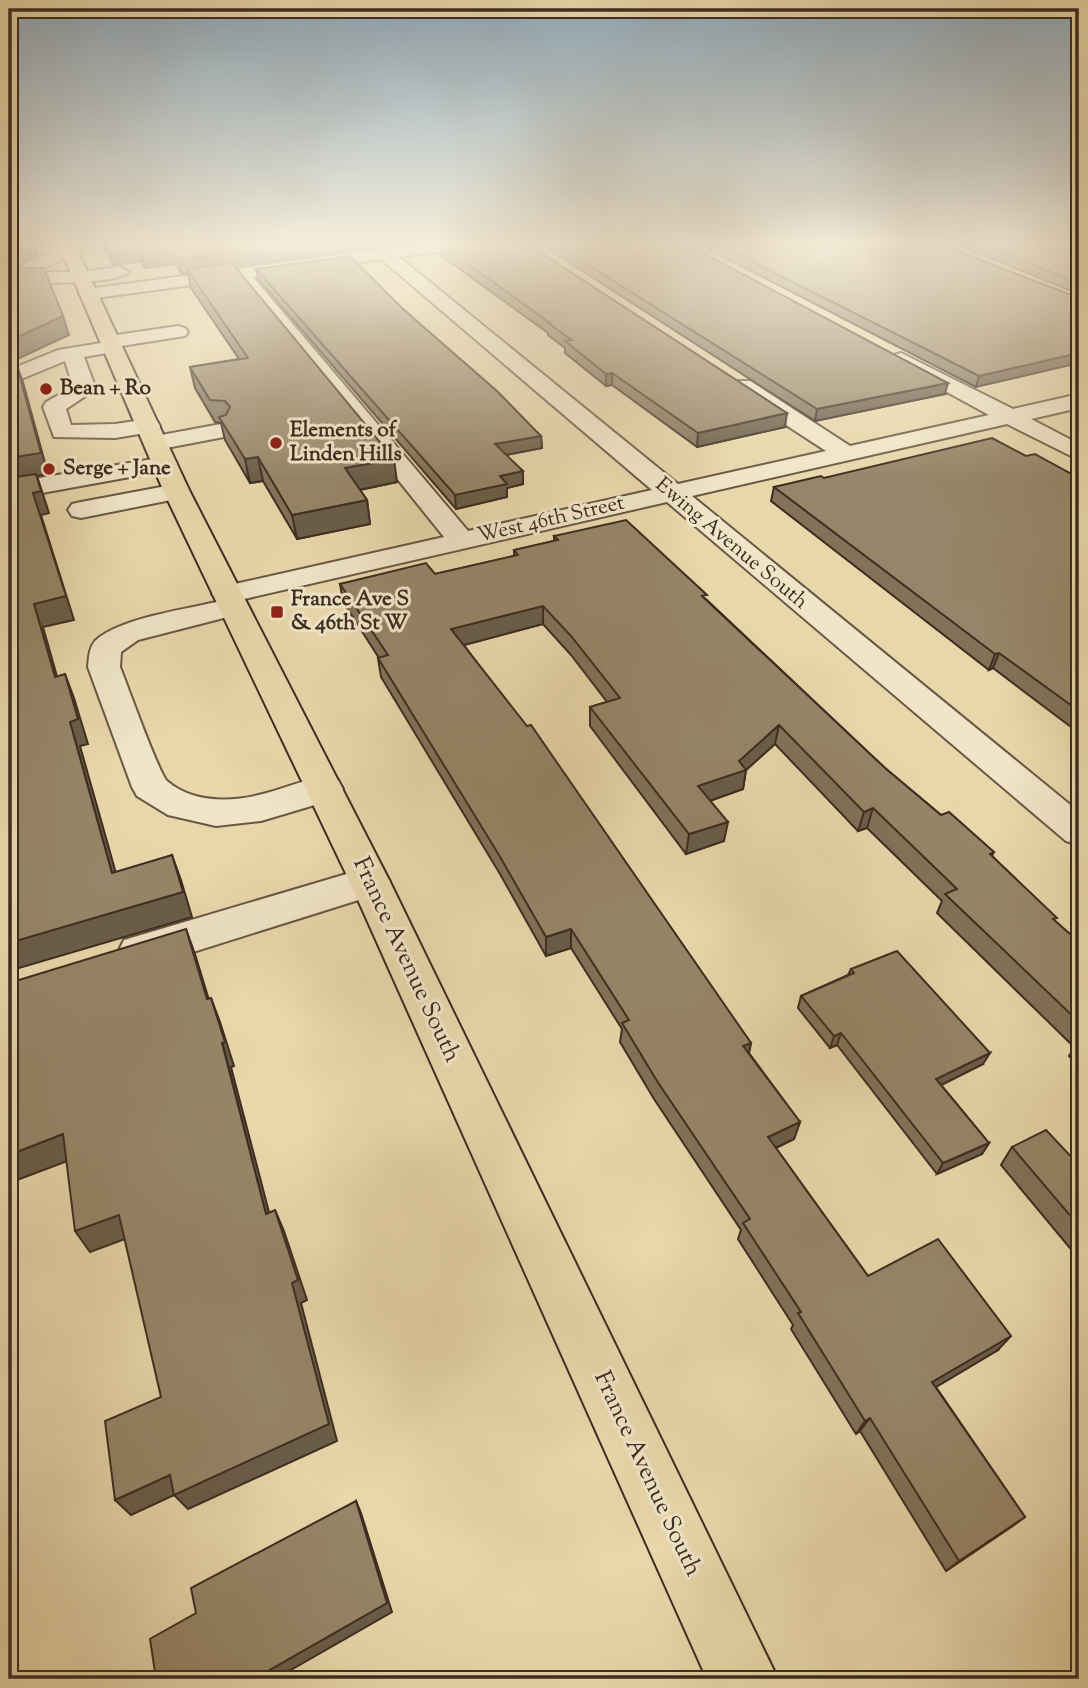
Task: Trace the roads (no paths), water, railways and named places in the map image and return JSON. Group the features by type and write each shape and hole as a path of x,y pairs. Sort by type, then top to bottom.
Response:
{"main road":[{"name":"France Avenue South","path":"97,322 98,347 162,456 230,600 325,789 743,1679"}],"street":[{"path":"281,322 462,541"},
{"name":"Ewing Avenue South","path":"466,322 1079,832"},
{"path":"9,378 98,347 178,332"},
{"path":"98,347 85,389 54,407 62,432 115,431 162,456"},
{"path":"886,351 1079,453"},
{"path":"730,378 846,454"},
{"name":"West 46th Street","path":"325,789 261,807 216,813 181,806 150,787 104,667 106,648 127,634 230,600 462,541 1079,401"},
{"path":"9,491 162,456 221,431"},
{"path":"80,510 162,456"},
{"path":"103,962 370,882"}],"place":[{"name":"Bean + Ro","path":"46,389"},
{"name":"Elements of Linden Hills","path":"276,443"},
{"name":"Serge + Jane","path":"49,469"},
{"name":"France Ave S & 46th St W","path":"277,612"}]}
